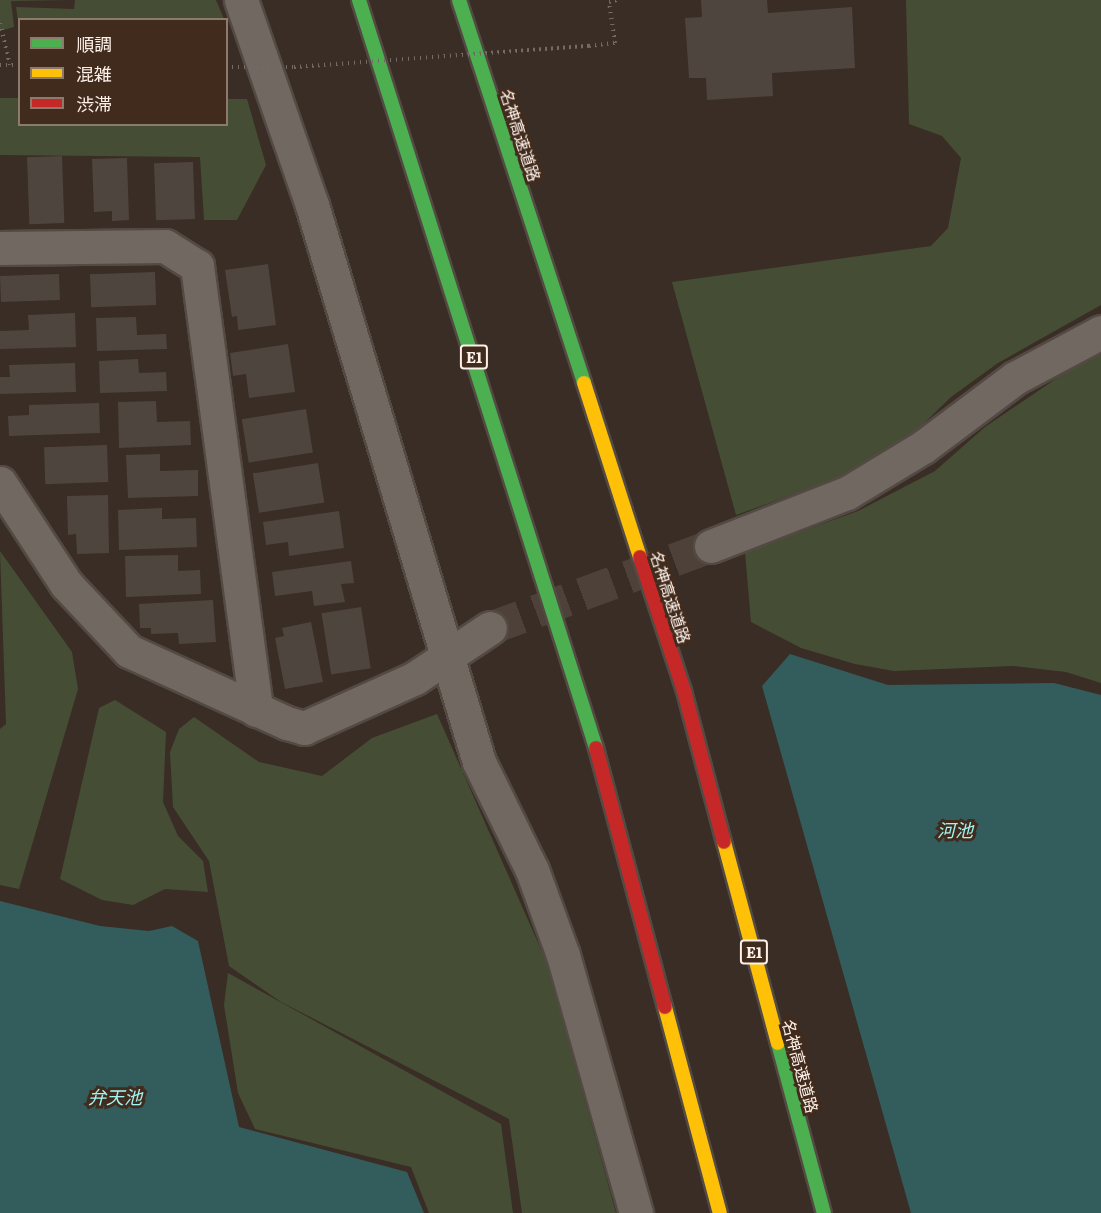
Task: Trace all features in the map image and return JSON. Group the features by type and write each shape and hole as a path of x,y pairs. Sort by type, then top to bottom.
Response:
{"highway":[{"name":"E1","path":"359,0 586,714 720,1213"},
{"name":"名神高速道路","path":"459,0 684,690 824,1213"}],"street":[{"path":"241,0 312,206 445,658 479,762 532,870 563,955 636,1213"},
{"path":"0,248 165,246 197,266 256,710"},
{"path":"711,546 847,493 923,447 1015,378 1101,332"},
{"path":"0,483 66,584 129,651 256,710 304,728 415,678 490,628"}],"path":[{"path":"228,67 294,67 615,43 609,2 617,0"},
{"path":"0,23 10,65"},
{"path":"0,65 18,65"}],"green space":[{"path":"0,0 69,0 11,1 14,27 0,31"},
{"path":"75,0 216,0 224,18 18,18 18,21 16,7 74,9"},
{"path":"906,0 1101,0 1101,305 998,363 951,397 917,430 839,478 736,515 672,282 931,246 948,228 961,158 942,136 909,124"},
{"path":"0,98 18,98 18,126 228,126 228,99 247,99 266,165 237,220 204,220 200,157 0,155"},
{"path":"1101,354 1101,683 1066,672 1013,666 894,671 855,664 801,648 751,622 745,552 858,511 935,471 985,427 1082,361"},
{"path":"0,551 72,652 78,689 19,889 0,885 0,729 6,724"},
{"path":"115,700 166,732 163,802 178,836 203,861 208,892 165,889 133,905 102,900 60,879 99,708"},
{"path":"437,714 547,963 616,1213 522,1213 509,1119 281,1002 229,966 209,861 173,807 170,752 179,729 194,717 259,762 322,776 372,738"},
{"path":"228,973 501,1124 513,1213 429,1213 411,1167 255,1129 238,1093 224,1005"}],"water":[{"name":"河池","path":"790,654 888,685 1054,683 1101,695 1101,1213 911,1213 762,686"},
{"name":"弁天池","path":"0,901 100,926 149,931 172,926 198,941 239,1127 407,1172 424,1213 0,1213"}],"building":[{"path":"701,0 767,0 768,13 852,7 855,68 772,73 773,96 707,100 706,78 689,78 685,18 702,17"},
{"path":"62,156 64,223 29,224 27,157"},
{"path":"127,158 129,220 112,221 112,211 94,212 92,159"},
{"path":"193,162 195,219 156,220 154,163"},
{"path":"268,264 276,325 238,330 237,316 232,317 225,270"},
{"path":"155,272 156,305 91,307 90,274"},
{"path":"59,274 60,300 1,302 0,276"},
{"path":"75,313 76,347 0,349 0,331 29,330 28,315"},
{"path":"136,317 137,335 166,334 167,349 97,351 96,318"},
{"path":"288,344 295,392 249,398 246,374 233,376 230,353"},
{"path":"138,359 139,373 166,372 167,391 100,393 99,361"},
{"path":"75,363 76,392 0,394 0,377 10,377 9,365"},
{"path":"156,401 157,422 190,421 191,445 119,448 118,402"},
{"path":"99,403 100,433 9,436 8,416 29,415 29,405"},
{"path":"306,409 313,452 249,463 242,419"},
{"path":"107,445 108,482 45,484 44,447"},
{"path":"160,454 160,471 198,470 198,496 128,498 126,455"},
{"path":"318,463 324,503 259,513 253,473"},
{"path":"108,495 109,553 77,554 76,534 68,535 67,496"},
{"path":"162,508 162,519 196,518 197,547 119,550 118,510"},
{"path":"339,511 344,548 289,556 288,542 266,545 263,522"},
{"path":"178,555 178,571 200,570 201,594 126,597 125,556"},
{"path":"351,561 354,583 341,584 345,602 314,606 312,591 275,596 272,572"},
{"path":"213,600 216,642 179,644 178,633 151,634 151,628 140,628 139,604"},
{"path":"361,607 371,668 331,674 321,613"},
{"path":"311,622 323,682 285,689 275,638 284,636 282,628"}],"tunnel":[{"path":"490,628 711,546"}],"traffic: fast":[{"path":"359,0 596,748"},
{"path":"459,0 584,383"},
{"path":"778,1043 824,1213"}],"traffic: slow":[{"path":"584,383 640,557"},
{"path":"724,842 778,1043"},
{"path":"665,1007 720,1213"}],"traffic: jam":[{"path":"640,557 684,691 724,842"},
{"path":"596,748 665,1007"}]}
